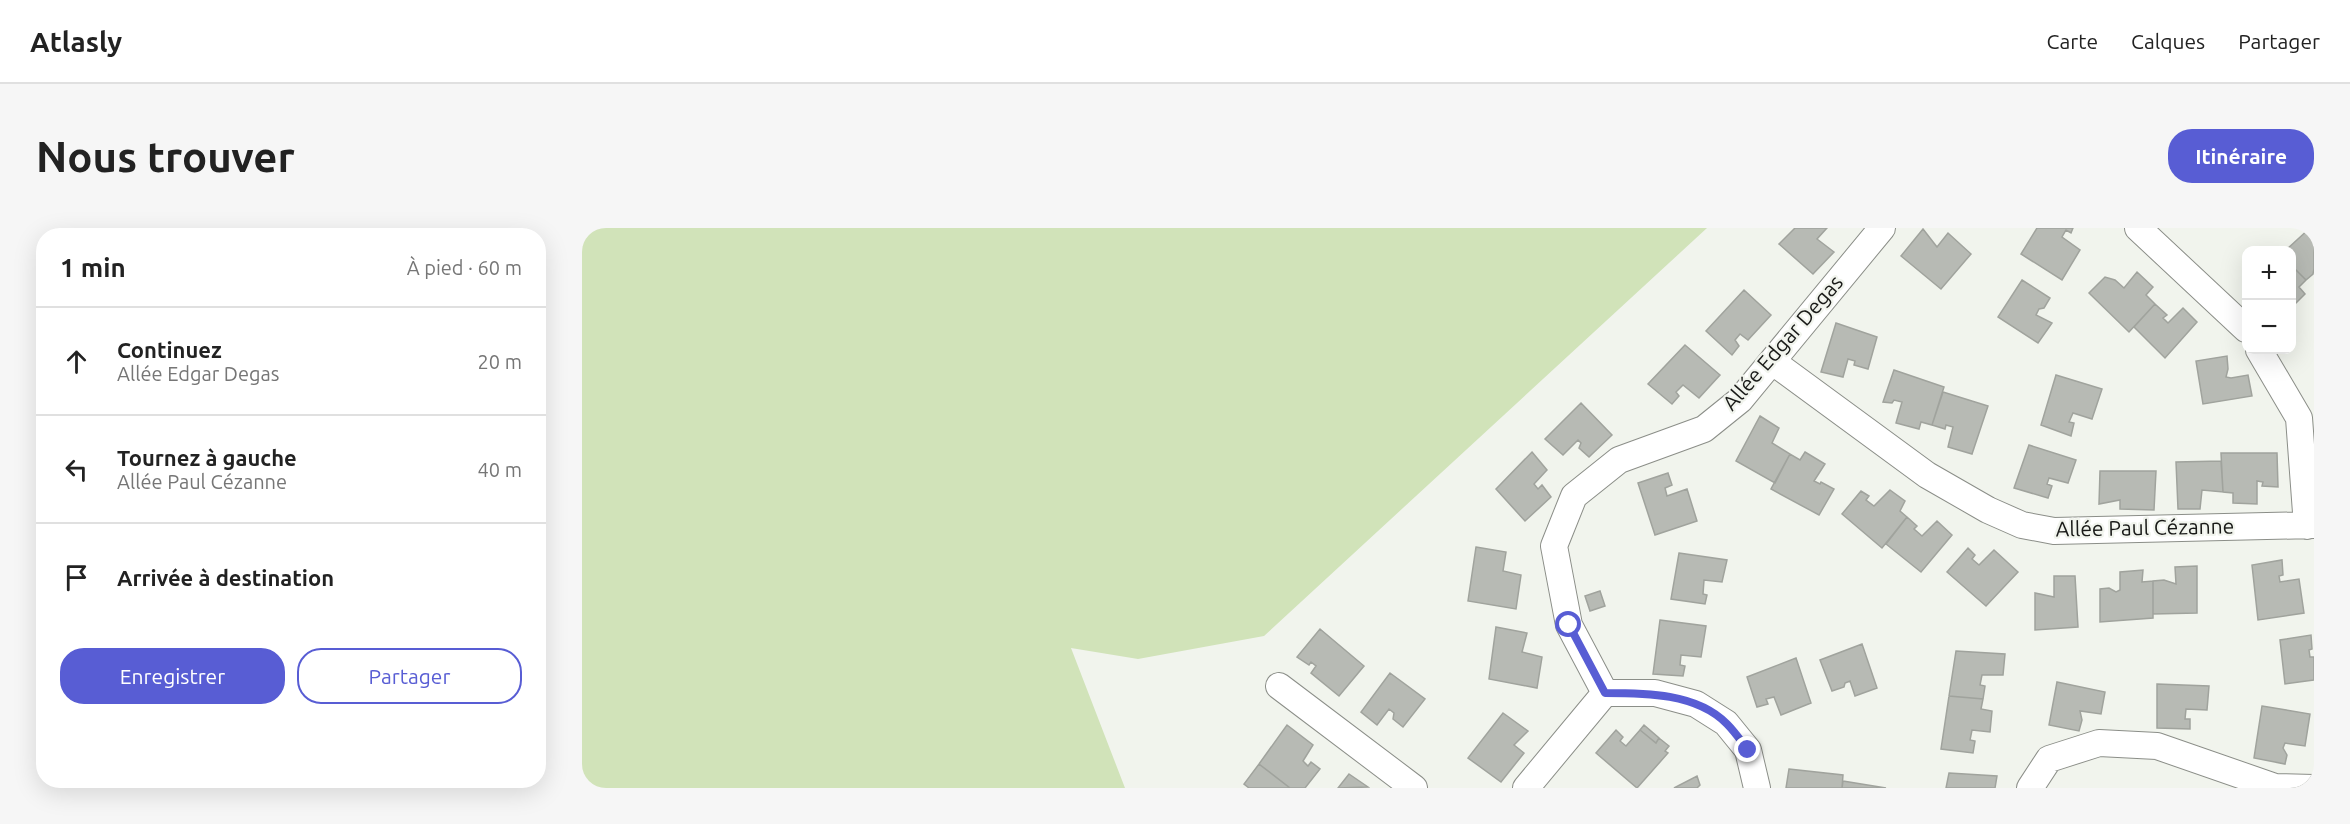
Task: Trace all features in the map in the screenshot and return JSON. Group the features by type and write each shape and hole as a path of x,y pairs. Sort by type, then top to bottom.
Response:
{"street":[{"name":"Allée Edgar Degas","path":"1605,693 1569,625 1554,546 1574,496 1619,460 1704,429 1740,400 1882,228"},
{"path":"2138,228 2242,324"},
{"path":"2261,354 2299,418 2311,525"},
{"name":"Allée Paul Cézanne","path":"1773,362 1927,475 1988,510 2022,525 2054,531 2311,525"},
{"path":"1279,686 1414,788"},
{"path":"1526,788 1605,693 1655,693 1696,704 1726,723 1748,750 1757,788"},
{"path":"2030,788 2049,759 2099,743 2157,746 2275,787 2314,788"}],"green space":[{"path":"582,228 1707,228 1264,636 1138,659 1071,648 1125,788 582,788"}],"building":[{"path":"1795,228 1827,228 1817,239 1834,252 1813,274 1779,244"},
{"path":"2037,228 2073,228 2071,233 2066,230 2062,237 2080,250 2062,280 2021,254"},
{"path":"2310,228 2314,228 2314,269 2313,274 2306,280 2296,270 2296,246 2290,246"},
{"path":"1923,229 1937,247 1948,233 1971,254 1941,289 1901,256"},
{"path":"2296,270 2306,280 2299,287 2305,294 2296,303"},
{"path":"2137,272 2153,287 2146,295 2155,304 2129,332 2089,293 2105,277 2115,280 2124,288"},
{"path":"2022,280 2050,298 2036,315 2052,323 2038,343 1998,317"},
{"path":"1744,290 1771,315 1748,340 1740,334 1735,340 1739,346 1732,355 1706,331"},
{"path":"2155,304 2167,315 2163,318 2168,323 2183,308 2197,322 2165,358 2134,327"},
{"path":"1836,323 1877,337 1868,369 1854,365 1855,361 1848,359 1843,377 1821,372"},
{"path":"1685,345 1720,375 1699,398 1683,385 1676,392 1679,396 1672,404 1648,384"},
{"path":"2227,356 2226,377 2248,375 2252,396 2203,404 2196,361"},
{"path":"1894,370 1944,387 1932,425 1921,422 1919,429 1896,423 1902,402 1894,400 1892,403 1883,402"},
{"path":"2056,375 2102,389 2092,419 2073,413 2069,422 2074,423 2071,436 2041,425"},
{"path":"1943,392 1988,406 1972,454 1948,447 1953,427 1946,425 1945,429 1932,425"},
{"path":"1581,403 1612,435 1589,457 1579,448 1581,443 1578,440 1563,455 1545,439"},
{"path":"1760,416 1779,428 1772,443 1790,454 1775,483 1736,461"},
{"path":"2029,445 2076,460 2068,483 2049,478 2047,484 2052,486 2048,498 2014,488"},
{"path":"1532,452 1547,470 1534,484 1538,489 1542,485 1551,497 1525,521 1496,489"},
{"path":"1805,452 1825,464 1814,481 1834,489 1819,515 1771,489 1790,454 1800,460"},
{"path":"2221,453 2277,453 2278,487 2262,486 2263,482 2257,481 2257,504 2233,503 2233,493 2223,492"},
{"path":"2221,461 2223,492 2202,490 2200,509 2178,509 2176,462"},
{"path":"2100,471 2156,471 2154,510 2120,509 2120,500 2099,504"},
{"path":"1668,473 1672,485 1665,488 1667,496 1687,489 1697,521 1655,535 1638,483"},
{"path":"1890,490 1905,501 1900,511 1907,517 1882,548 1842,514 1861,491 1869,496 1866,500 1874,506"},
{"path":"1907,517 1917,526 1914,529 1922,536 1937,521 1952,535 1921,572 1886,544"},
{"path":"1476,547 1506,552 1503,571 1521,575 1516,609 1468,601"},
{"path":"1968,548 1975,555 1972,559 1979,565 1994,550 2018,572 1986,606 1947,572"},
{"path":"1679,553 1727,560 1722,582 1704,580 1703,594 1707,595 1705,604 1671,599"},
{"path":"2282,560 2283,575 2279,576 2280,582 2299,579 2304,613 2258,620 2252,565"},
{"path":"2197,566 2197,613 2153,614 2153,581 2164,580 2176,584 2175,567"},
{"path":"2143,570 2142,582 2153,581 2153,618 2100,622 2100,589 2109,588 2116,592 2120,590 2120,572"},
{"path":"2054,576 2075,576 2078,627 2035,630 2035,593 2054,597"},
{"path":"1600,591 1605,606 1590,611 1585,596"},
{"path":"1660,620 1706,626 1701,657 1681,655 1680,665 1685,666 1683,676 1653,674"},
{"path":"1496,627 1527,633 1522,652 1542,657 1537,688 1489,679"},
{"path":"1320,629 1364,666 1339,696 1311,673 1316,666 1311,662 1309,665 1297,657"},
{"path":"2311,635 2312,649 2309,650 2310,657 2314,657 2314,680 2285,684 2280,640"},
{"path":"1862,644 1877,688 1855,696 1850,681 1845,683 1844,687 1832,691 1820,660"},
{"path":"1956,651 2005,654 2003,675 1982,675 1980,685 1985,686 1983,699 1949,696"},
{"path":"1796,658 1811,703 1781,715 1774,697 1766,699 1768,704 1757,707 1747,677"},
{"path":"1390,673 1425,699 1403,727 1393,719 1394,713 1389,709 1377,725 1361,712"},
{"path":"2057,682 2105,692 2101,714 2080,711 2082,720 2079,731 2049,725"},
{"path":"2157,684 2209,686 2207,710 2186,709 2185,719 2190,719 2190,729 2157,728"},
{"path":"1949,696 1983,699 1981,709 1992,711 1990,732 1972,730 1970,740 1975,741 1973,753 1941,749"},
{"path":"2262,706 2310,714 2305,746 2285,743 2283,748 2287,755 2285,764 2254,758"},
{"path":"1503,713 1528,731 1514,745 1524,753 1501,782 1468,758"},
{"path":"1287,725 1313,745 1303,761 1308,766 1311,762 1320,769 1305,788 1290,788 1259,764"},
{"path":"1644,725 1659,738 1656,743 1640,730"},
{"path":"1616,730 1623,737 1620,741 1626,746 1640,730 1656,743 1659,738 1669,746 1665,751 1668,753 1637,788 1596,753"},
{"path":"1259,764 1290,788 1249,788 1244,784"},
{"path":"1789,769 1843,775 1842,788 1786,788"},
{"path":"1949,773 1997,776 1995,788 1946,788"},
{"path":"1349,774 1368,787 1338,788"},
{"path":"1697,776 1700,785 1697,788 1674,788"},
{"path":"1843,781 1886,788 1842,788"}],"route":[{"path":"1569,625 1605,693 1655,693 1696,704 1726,723 1748,750"}]}
